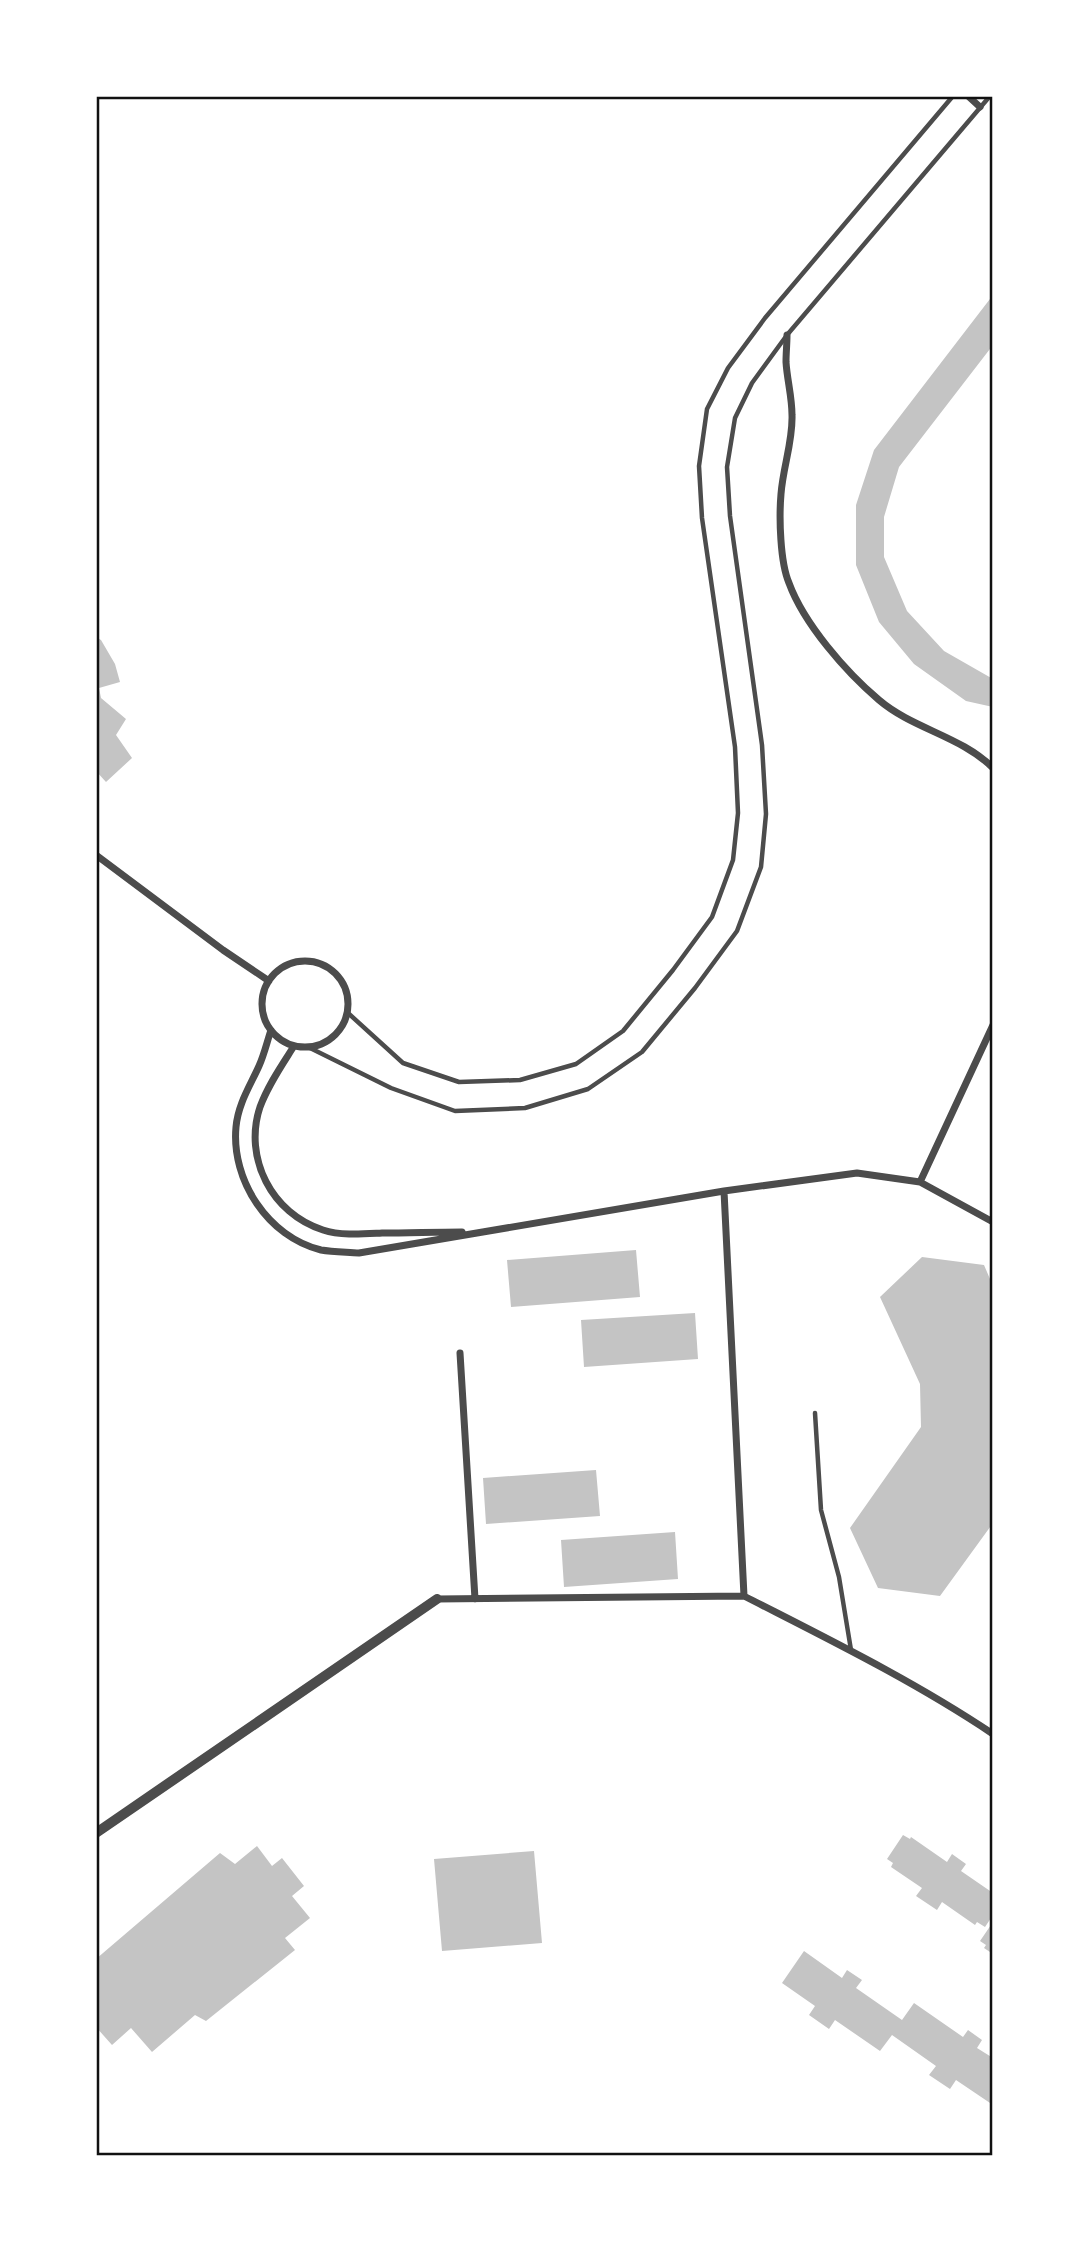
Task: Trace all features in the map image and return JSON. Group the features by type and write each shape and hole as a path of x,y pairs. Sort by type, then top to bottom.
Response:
{"street":[{"path":"968,96 980,107"},
{"path":"787,335 786,362 792,416 779,522 788,582 802,609 847,669 881,702 934,733 967,748 993,768"},
{"path":"96,855 269,981"},
{"path":"315,962 328,967 338,976 345,987 348,1013 334,1036 322,1044 293,1046 271,1030 264,1019 263,993 277,971 289,964 315,962"},
{"path":"920,1182 993,1025"},
{"path":"271,1030 259,1066 242,1100 236,1127 238,1168 256,1205 288,1236 321,1250 359,1253 724,1191 857,1173 920,1182 993,1222"},
{"path":"293,1046 261,1106 255,1129 257,1163 272,1193 299,1220 325,1231 359,1234 487,1231"},
{"path":"724,1191 744,1597"},
{"path":"460,1353 475,1599"},
{"path":"96,1833 437,1599 744,1597 851,1651 993,1734"}],"lane":[{"path":"348,1013 403,1063 459,1082 520,1080 576,1064 623,1031 712,918 733,860 738,813 734,747 702,518 699,466 707,409 727,368 765,318 953,96"},
{"path":"308,1047 391,1088 454,1111 525,1108 588,1090 642,1052 695,988 737,931 761,867 766,814 762,745 730,516 727,467 734,418 752,383 787,335 990,96"},
{"path":"815,1413 821,1510 839,1577 851,1651"}],"building":[{"path":"993,295 993,345 899,467 884,517 884,557 907,611 944,651 993,679 993,707 966,701 914,664 879,622 856,565 856,505 874,450"},
{"path":"96,637 101,640 115,664 120,682 99,688 101,698 126,719 116,735 132,758 106,782 96,771"},
{"path":"636,1250 640,1297 511,1307 507,1260"},
{"path":"922,1257 984,1265 993,1286 993,1523 940,1596 878,1588 850,1528 921,1427 920,1384 880,1297"},
{"path":"695,1313 698,1359 584,1367 581,1320"},
{"path":"596,1470 600,1516 486,1524 483,1478"},
{"path":"675,1532 678,1579 564,1587 561,1540"},
{"path":"903,1835 910,1839 911,1837 947,1862 952,1854 966,1864 961,1871 993,1893 993,1915 985,1927 977,1922 975,1925 942,1902 937,1910 916,1896 922,1888 891,1867 893,1863 887,1859"},
{"path":"257,1846 272,1866 282,1858 304,1886 292,1896 310,1918 285,1938 295,1950 206,2021 195,2015 152,2052 131,2028 112,2045 96,2027 96,1959 220,1853 235,1864"},
{"path":"534,1851 542,1943 442,1951 434,1859"},
{"path":"993,1922 993,1954 984,1948 986,1945 980,1941"},
{"path":"804,1951 842,1978 847,1970 862,1980 856,1988 902,2020 914,2003 963,2037 968,2030 982,2040 977,2048 993,2058 993,2105 956,2080 950,2089 929,2075 936,2066 892,2035 880,2051 835,2020 829,2029 809,2015 815,2006 782,1983"}]}
